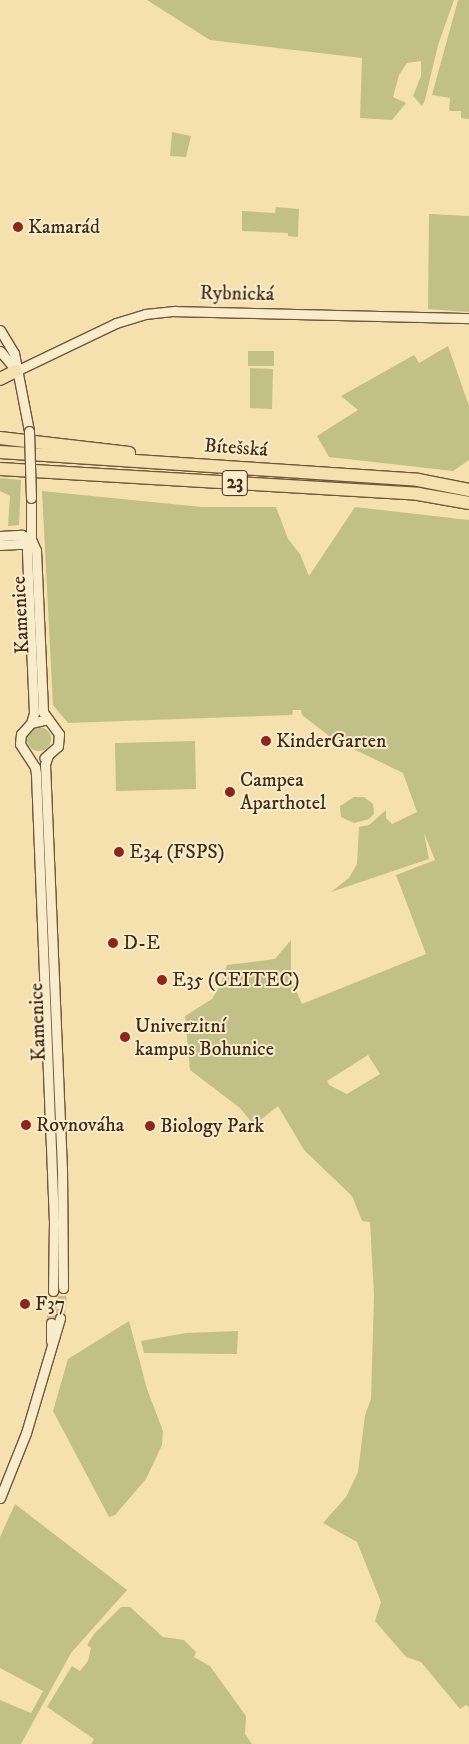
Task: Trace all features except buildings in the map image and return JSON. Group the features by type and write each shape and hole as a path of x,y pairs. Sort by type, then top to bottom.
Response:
{"highway":[{"path":"0,379 16,371"},
{"path":"0,438 88,446 193,464"},
{"name":"Bítešská","path":"0,452 418,480 469,490"},
{"name":"Bítešská","path":"0,470 418,494 469,503"}],"street":[{"name":"Rybnická","path":"16,371 116,323 145,314 175,310 469,318"},
{"name":"Kamenice","path":"0,330 14,353 29,431 31,539 27,551 34,713 31,723 21,734 20,744 31,760 36,774 54,1221 53,1291"},
{"path":"0,351 16,371"},
{"path":"0,536 22,535 31,539"},
{"name":"Kamenice","path":"31,539 36,550 43,705 48,719 60,734 58,746 48,755 45,764 62,1169 62,1288"},
{"path":"0,545 22,544 31,539"},
{"path":"31,723 48,719"},
{"path":"31,760 48,755"},
{"path":"0,1498 26,1433 51,1341 60,1318"},
{"path":"50,1323 51,1341"}],"green space":[{"path":"147,0 454,0 438,45 422,106 413,96 421,76 421,61 407,63 399,75 393,97 406,103 392,120 360,118 362,58 210,40"},
{"path":"458,0 469,0 469,119 461,118 461,111 449,111 450,98 432,95"},
{"path":"172,132 191,136 186,157 170,156"},
{"path":"276,207 299,209 298,237 288,236 288,233 242,231 242,211 275,213"},
{"path":"429,214 469,216 469,312 428,309"},
{"path":"448,346 469,406 469,460 453,471 329,457 317,436 358,410 341,396 414,355 419,363"},
{"path":"248,351 274,351 274,366 248,366"},
{"path":"250,368 273,369 272,409 250,408"},
{"path":"0,478 21,480 19,525 8,526 10,496 0,491"},
{"path":"42,491 202,507 276,507 288,539 300,554 309,576 355,507 469,520 469,1707 466,1705 460,1709 421,1662 406,1657 375,1621 381,1602 357,1542 323,1523 346,1497 358,1472 365,1415 371,1399 374,1296 370,1222 362,1221 352,1196 304,1150 278,1106 254,1125 240,1108 190,1070 185,1016 212,999 220,986 227,965 275,959 291,940 291,979 302,1004 426,954 396,875 435,860 424,833 429,859 331,892 349,878 357,864 359,827 369,825 386,810 386,818 392,824 417,812 403,773 333,739 302,715 301,710 293,710 292,715 68,723 53,705","holes":["368,1055 380,1074 347,1094 329,1085 327,1081"]},
{"path":"34,727 44,727 51,734 51,744 44,751 34,751 27,744 27,734"},
{"path":"195,741 196,789 116,791 115,743"},
{"path":"354,797 364,797 373,804 374,814 369,819 354,823 341,817 340,806"},
{"path":"129,1321 147,1389 163,1431 162,1445 146,1479 115,1515 109,1517 53,1411 68,1359"},
{"path":"238,1331 237,1354 144,1353 141,1341 186,1333"},
{"path":"15,1504 127,1590 71,1653 21,1744 0,1744 0,1700 31,1713 43,1691 0,1668 0,1537"},
{"path":"121,1607 130,1607 163,1637 184,1640 196,1652 194,1657 210,1666 246,1716 245,1734 252,1744 91,1744 94,1739 47,1707 72,1666 80,1671 88,1661 91,1648 87,1645 94,1634"}],"tunnel":[{"path":"60,1318 63,1288"},
{"path":"51,1323 53,1291"}],"place":[{"name":"Kamarád","path":"18,227"},
{"name":"KinderGarten","path":"266,741"},
{"name":"Campea Aparthotel","path":"230,792"},
{"name":"E34 (FSPS)","path":"119,852"},
{"name":"D-E","path":"113,943"},
{"name":"E35 (CEITEC)","path":"162,980"},
{"name":"Univerzitní kampus Bohunice","path":"125,1037"},
{"name":"Rovnováha","path":"26,1125"},
{"name":"Biology Park","path":"150,1126"},
{"name":"F37","path":"25,1304"}]}
